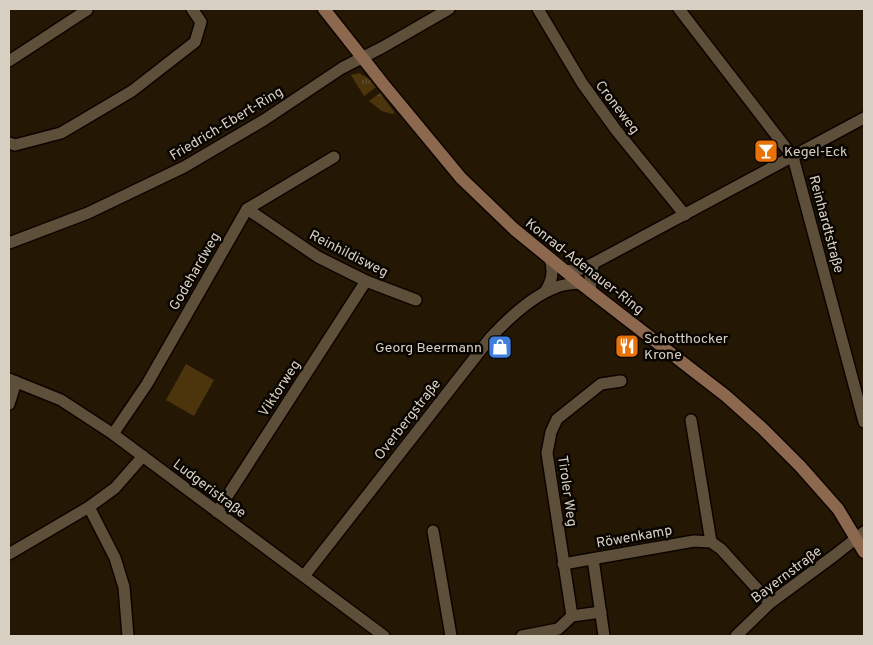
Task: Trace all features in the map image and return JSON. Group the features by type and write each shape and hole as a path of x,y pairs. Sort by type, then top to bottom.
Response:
{"main road":[{"name":"Konrad-Adenauer-Ring","path":"324,9 461,178 514,229 550,259 726,396 763,429 800,466 860,535 864,552"}],"street":[{"path":"9,143 15,145 61,133 132,91 195,42 201,22 192,9"},
{"name":"Friedrich-Ebert-Ring","path":"9,243 97,209 184,167 264,120 342,68 449,9"},
{"name":"Croneweg","path":"538,9 588,90 616,130 685,215"},
{"name":"Reinhardtstraße","path":"679,9 793,157 864,422"},
{"path":"9,61 87,10"},
{"path":"565,271 582,269 594,264 864,118"},
{"name":"Godehardweg","path":"114,434 146,387 247,209 334,157"},
{"name":"Reinhildisweg","path":"247,209 318,257 366,281 416,300"},
{"path":"545,292 553,274 550,259"},
{"path":"591,292 590,277 594,264"},
{"name":"Viktorweg","path":"217,512 366,281"},
{"name":"Overbergstraße","path":"304,576 491,337 510,317 545,292 565,284 580,283"},
{"path":"9,404 12,380"},
{"name":"Ludgeristraße","path":"12,380 61,400 114,434 384,636"},
{"name":"Tiroler Weg","path":"572,616 547,453 551,432 557,419 601,384 621,381"},
{"path":"691,420 711,542 721,549 770,603"},
{"path":"9,554 89,507 115,488 143,456"},
{"path":"89,507 115,558 124,587 128,636"},
{"path":"433,531 451,636"},
{"name":"Bayernstraße","path":"736,636 770,603 860,535"},
{"name":"Röwenkamp","path":"563,564 694,541 711,542"},
{"path":"593,559 604,636"},
{"path":"522,636 558,629 572,616 601,612"}],"green space":[{"path":"359,73 369,79 376,87 364,96 351,75"},
{"path":"380,93 395,113 382,111 369,101"},
{"path":"186,364 214,380 194,416 166,400"}],"place":[{"name":"Kegel-Eck","path":"766,151"},
{"name":"Schotthocker Krone","path":"627,346"},
{"name":"Georg Beermann","path":"500,347"}]}
